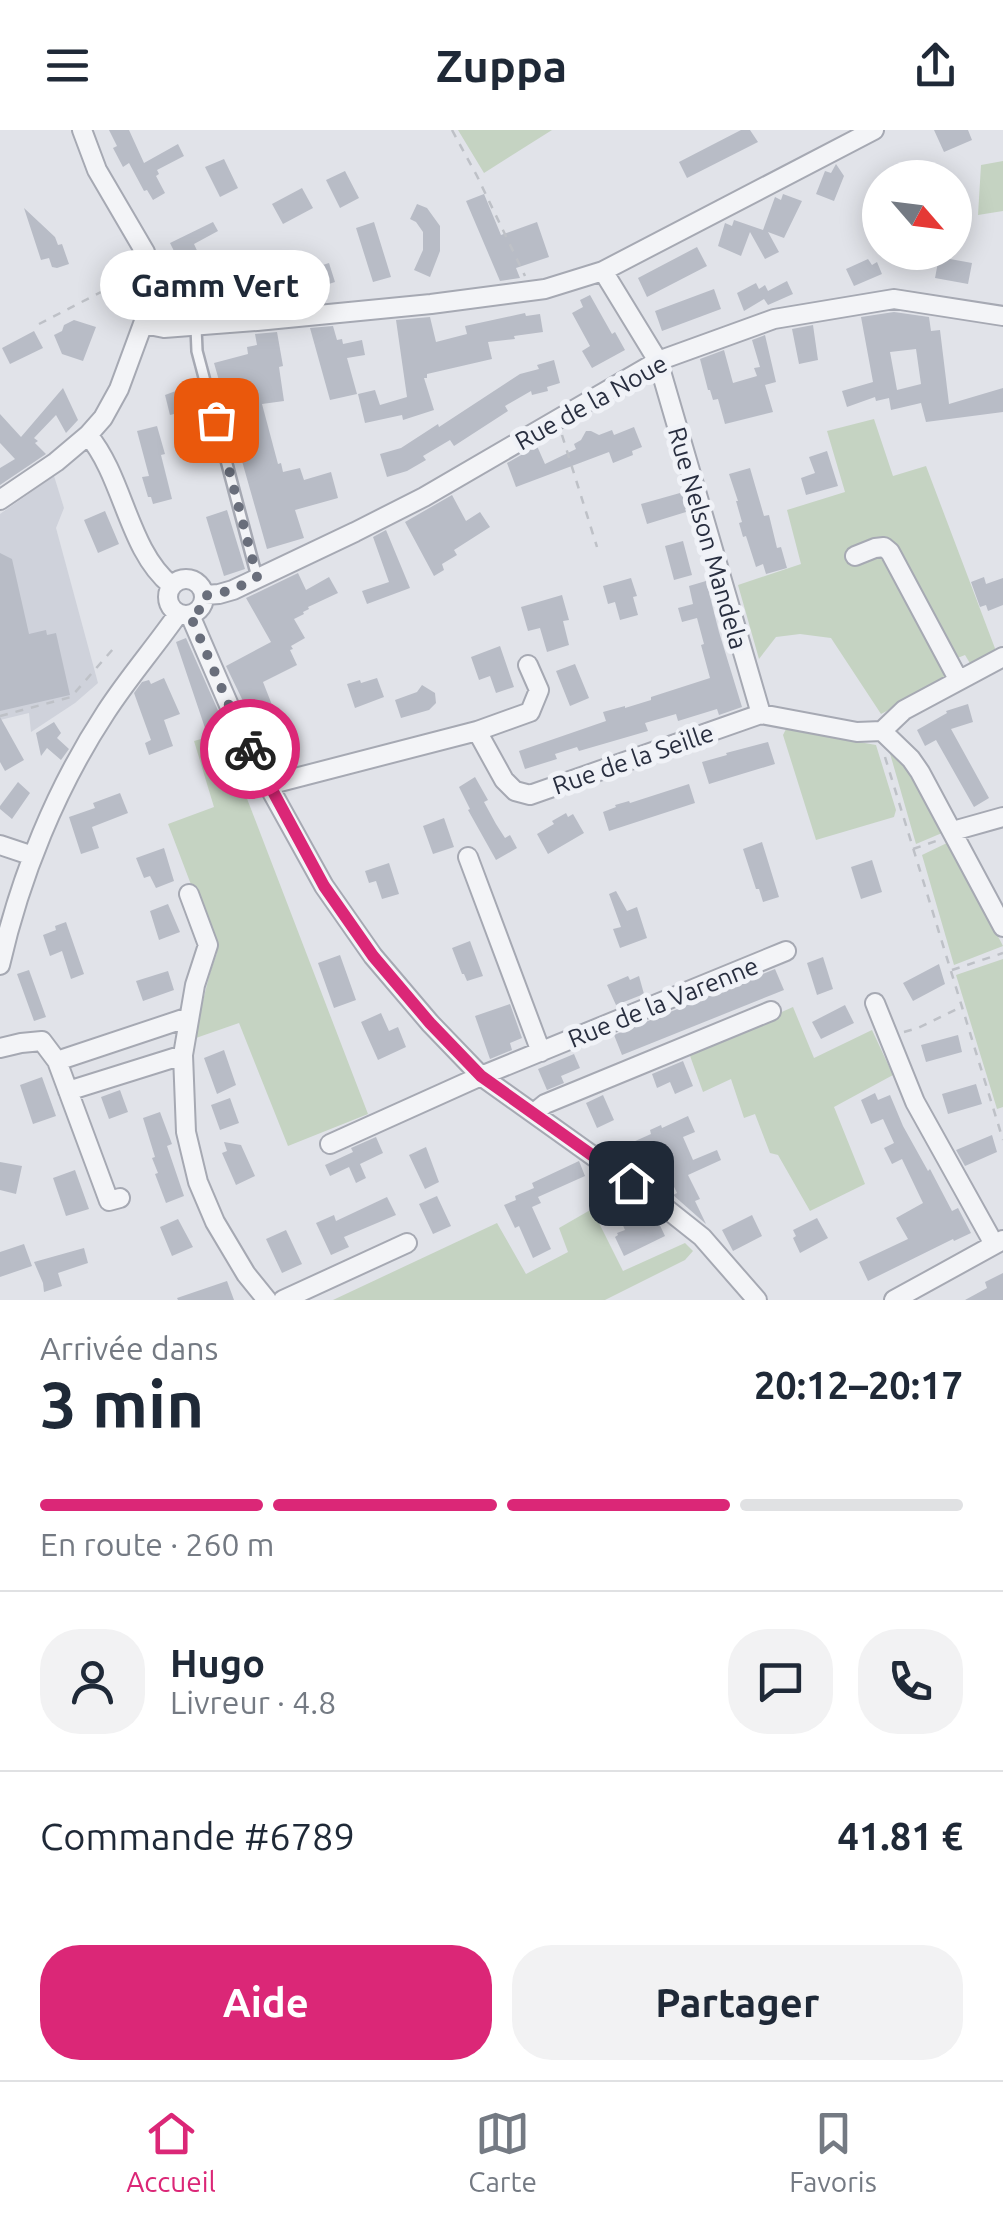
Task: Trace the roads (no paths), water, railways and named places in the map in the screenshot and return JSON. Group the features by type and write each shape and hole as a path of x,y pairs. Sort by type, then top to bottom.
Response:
{"street":[{"path":"0,500 88,435 111,406 144,324 152,282 146,252 96,170 82,130"},
{"path":"144,324 196,327 545,289 603,272 874,130"},
{"path":"149,268 189,306 226,322"},
{"name":"Rue Nelson Mandela","path":"603,272 658,361 761,714"},
{"name":"Rue de la Noue","path":"204,596 233,590 340,540 658,361 774,319 894,299 1003,316"},
{"path":"88,435 107,466 157,574 171,585"},
{"path":"855,556 875,548 890,552 958,679"},
{"path":"0,965 12,915 33,856 81,753 107,710 184,614 199,610 204,596 200,585 192,579 180,579 171,585 168,602 184,614 268,785 324,886 373,956 481,1076 702,1237 757,1300"},
{"path":"761,714 858,732 882,730 904,710 1003,657"},
{"path":"268,785 478,731 530,712 538,690 528,666"},
{"name":"Rue de la Seille","path":"478,731 504,780 514,791 530,795 761,714"},
{"path":"882,730 911,758 1003,927"},
{"path":"953,832 1003,817"},
{"path":"0,845 33,856"},
{"name":"Rue de la Varenne","path":"468,857 540,1052"},
{"path":"189,894 208,945 195,985 182,1054 186,1132 198,1182 215,1222 246,1274 268,1300"},
{"name":"Rue de la Varenne","path":"330,1144 481,1076 786,951"},
{"path":"875,1003 914,1102 998,1242 894,1300"},
{"name":"Rue de la Varenne","path":"534,1113 545,1104 771,1011"},
{"path":"56,1061 188,1017"},
{"path":"0,1048 42,1042 56,1061 109,1201 120,1198"},
{"path":"68,1091 182,1054"},
{"path":"282,1300 407,1243"}],"lane":[{"path":"196,327 197,351 257,577"}],"place":[{"name":"Gamm Vert","path":"216,420"}]}
